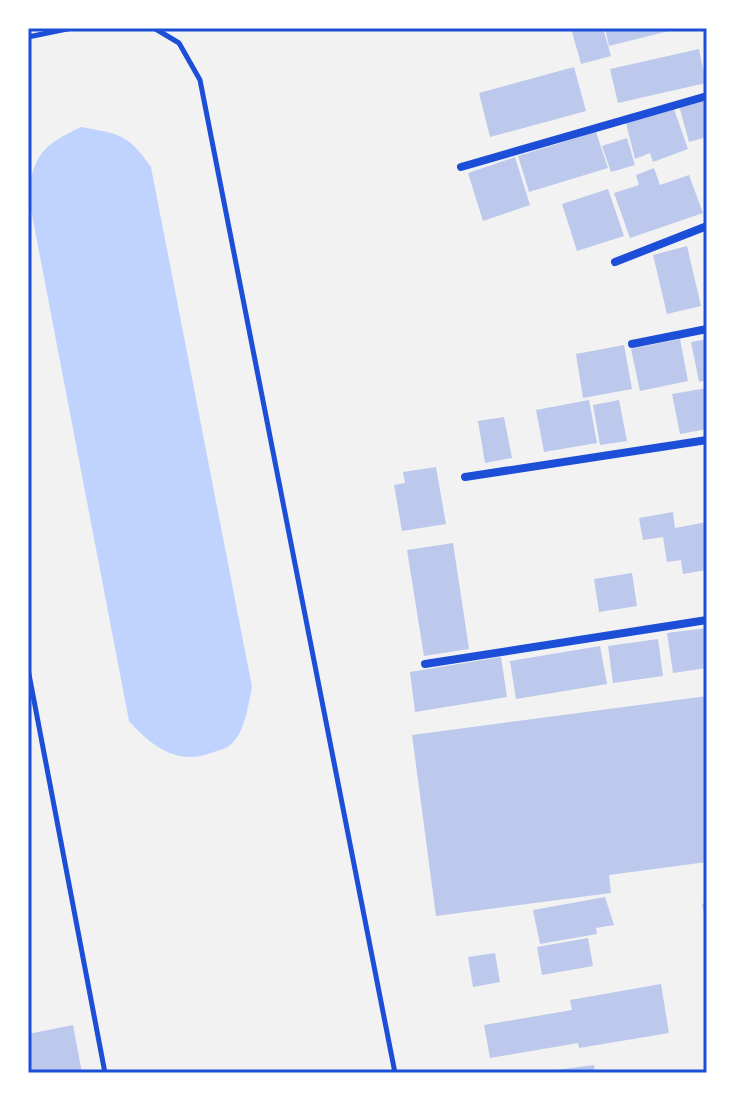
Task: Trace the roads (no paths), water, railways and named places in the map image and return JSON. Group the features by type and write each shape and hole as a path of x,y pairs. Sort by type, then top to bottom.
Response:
{"street":[{"path":"461,167 707,96"},
{"path":"615,262 707,226"},
{"path":"632,344 707,329"},
{"path":"465,477 707,440"},
{"path":"425,664 707,620"}],"lane":[{"path":"28,37 72,28"},
{"path":"154,28 179,43 200,80 395,1073"},
{"path":"28,669 105,1073"}],"water":[{"path":"81,127 122,137 136,148 151,167 252,687 245,719 234,741 225,748 199,756 187,757 165,751 129,721 28,194 34,168 43,152 58,139"}]}
